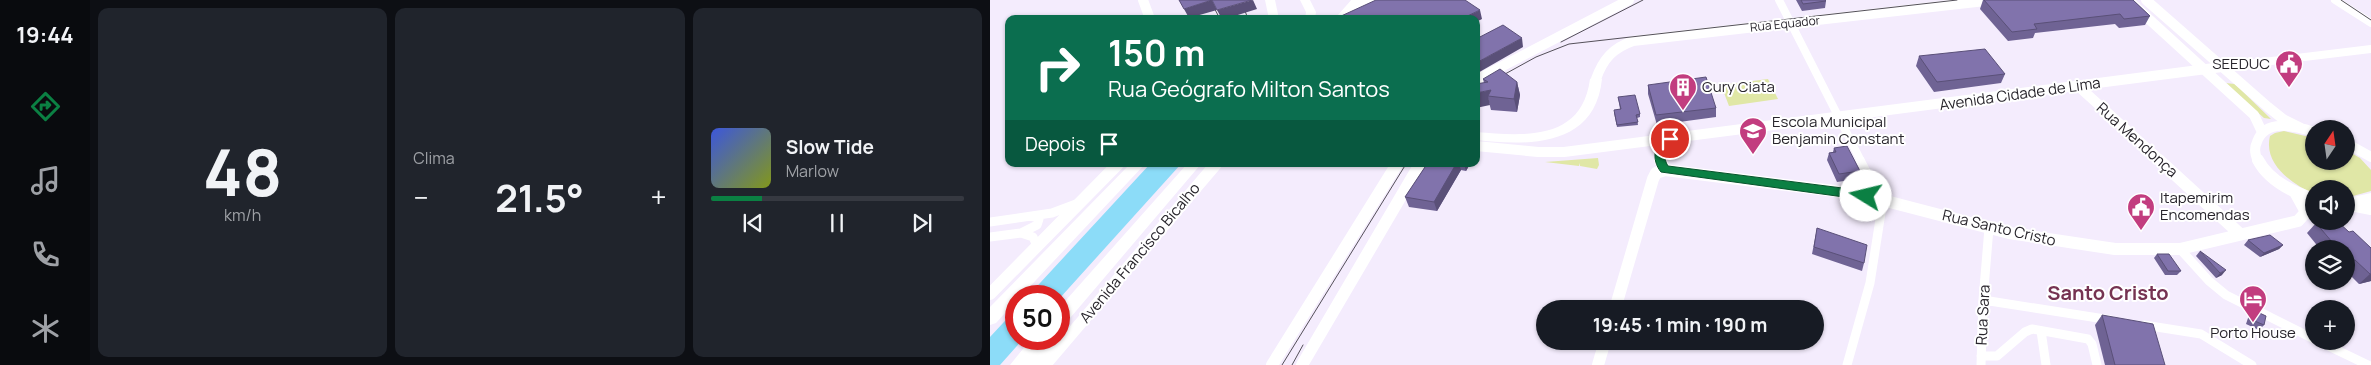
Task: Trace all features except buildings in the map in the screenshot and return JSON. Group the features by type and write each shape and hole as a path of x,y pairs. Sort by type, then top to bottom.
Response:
{"highway":[{"path":"1305,0 1310,15"},
{"path":"1267,15 1270,1"},
{"path":"1270,1 1273,15"},
{"path":"1480,136 1532,138 1564,129 1576,121 1588,109 1596,79"},
{"path":"990,318 1135,167"},
{"name":"Avenida Francisco Bicalho","path":"1070,306 1191,167"},
{"path":"1070,313 1086,288"},
{"path":"1018,365 1031,350"},
{"path":"1035,365 1045,350"}],"main road":[{"path":"1143,0 1149,15"},
{"path":"1345,15 1358,0"},
{"path":"1352,8 1374,0"},
{"path":"1480,78 1629,0"},
{"name":"Rua Equador","path":"1596,79 1604,58 1616,48 1628,42 1994,0"},
{"path":"2128,0 2254,115 2262,132"},
{"path":"2146,0 2277,114 2305,129"},
{"name":"Avenida Cidade de Lima","path":"1480,146 1550,153 1839,118 2222,67"},
{"name":"Rua Mendonça","path":"2078,86 2240,234"},
{"path":"2302,128 2279,127 2262,132 2255,145 2259,163 2274,179 2305,196"},
{"path":"1618,300 1653,179 1656,173 1665,170 1660,164 1660,153 1664,144 1670,139"},
{"path":"2355,148 2371,157"},
{"path":"990,294 1115,167"},
{"name":"Avenida Francisco Bicalho","path":"1045,365 1213,167"},
{"path":"1272,365 1395,167"},
{"path":"1302,365 1418,167"},
{"name":"Rua Santo Cristo","path":"1665,170 1859,194 1989,228 2092,247 2154,250 2180,249 2303,218 2305,210 2295,192"},
{"path":"2355,202 2371,199"},
{"path":"2355,206 2371,209"},
{"path":"1598,365 1602,350"}],"street":[{"path":"1779,0 1873,184 1870,190 1859,194"},
{"path":"2335,0 2371,23"},
{"name":"Avenida Cidade de Lima","path":"2222,67 2371,49"},
{"path":"1847,365 1866,302 1883,200"},
{"path":"990,222 1059,211 1080,201"},
{"path":"990,237 1021,233 1037,225 1039,219 1032,216"},
{"name":"Rua Sara","path":"1989,228 1983,300 1981,361 1995,357 2027,330 2041,331"},
{"path":"1021,233 1032,236 1037,246"},
{"path":"2180,249 2209,281 2226,294 2305,334"},
{"path":"1983,300 2200,334 2252,365"},
{"path":"2046,365 2041,331 2088,339 2092,344 2097,365"},
{"path":"2337,350 2368,365"}],"green space":[{"path":"1768,79 1778,99 1729,106 1721,85"},
{"path":"2225,83 2235,84 2271,119 2264,118"},
{"path":"2284,131 2305,136 2305,170 2355,170 2355,155 2360,158 2371,170 2371,191 2355,195 2355,180 2305,180 2305,189 2297,185 2281,172 2271,155 2269,146 2270,136"},
{"path":"1598,158 1599,165 1597,169 1580,166 1579,163 1579,166 1545,162"}],"water":[{"path":"1147,167 1178,167 1070,287 1070,285 1038,285"},
{"path":"1005,321 1005,350 1013,350 1000,365 990,365 990,337"}],"tram line":[{"path":"1210,0 1218,15"},
{"path":"1225,0 1232,15"},
{"path":"1241,0 1247,15"},
{"path":"1561,42 1643,0"},
{"path":"1480,88 1536,57 1569,44 1957,0"},
{"path":"2341,0 2371,20"},
{"path":"1282,365 1404,167"},
{"path":"1292,365 1303,345"}],"place":[{"name":"SEEDUC","path":"2289,88"},
{"name":"Cury Ciata","path":"1683,111"},
{"name":"Escola Municipal Benjamin Constant","path":"1753,155"},
{"name":"Itapemirim Encomendas","path":"2141,231"},
{"name":"Porto House","path":"2253,323"}],"district":[{"name":"Santo Cristo","path":"2108,293"}],"route":[{"path":"1670,139 1661,148 1660,153 1660,164 1665,170 1866,196"}]}
